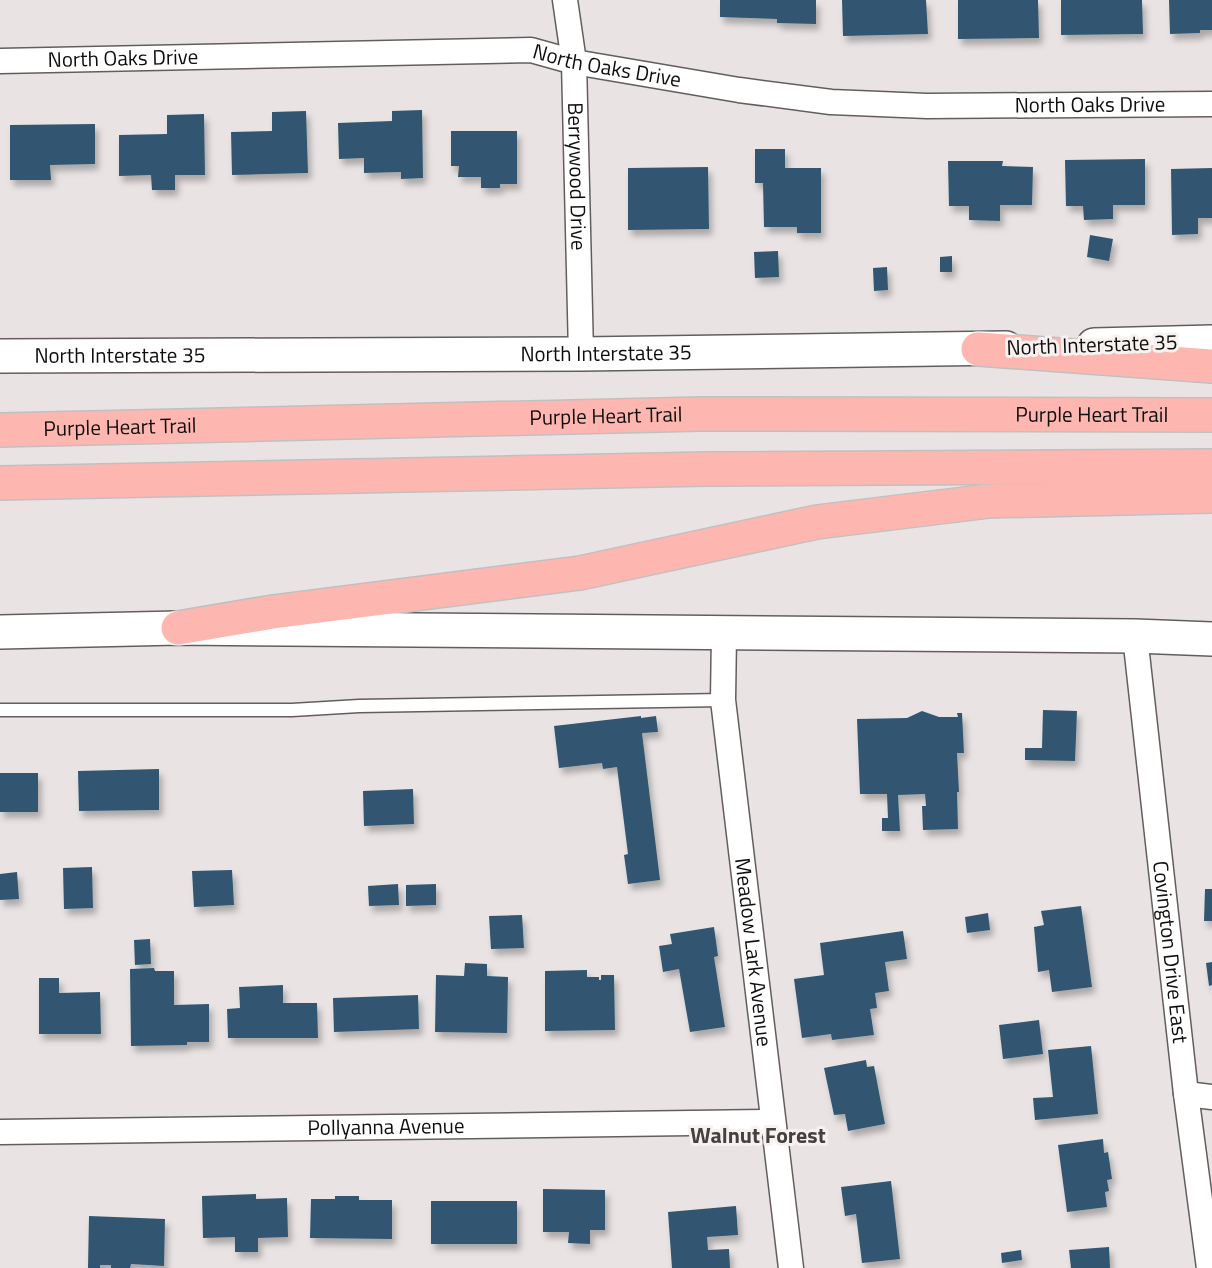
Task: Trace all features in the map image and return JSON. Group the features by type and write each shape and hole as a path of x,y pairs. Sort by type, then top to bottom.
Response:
{"highway":[{"path":"978,349 1212,366"},
{"name":"Purple Heart Trail","path":"0,430 701,414 1212,416"},
{"path":"0,483 695,469 1212,466"},
{"path":"178,628 273,612 580,573 817,522 989,501 1212,496"}],"main road":[{"name":"North Interstate 35","path":"0,356 581,354 978,349 1212,342"},
{"path":"0,632 178,628 1135,636 1212,639"}],"street":[{"name":"Berrywood Drive","path":"565,0 574,62 581,354"},
{"name":"North Oaks Drive","path":"0,61 531,50 574,62 739,90 831,102 927,106 1212,104"},
{"name":"Meadow Lark Avenue","path":"724,634 723,700 791,1268"},
{"name":"Covington Drive East","path":"1135,636 1186,1094 1209,1268"},
{"path":"1186,1094 1212,1097"},
{"name":"Pollyanna Avenue","path":"0,1132 772,1122"}],"lane":[{"path":"0,710 292,710 359,706 723,700"}],"building":[{"path":"720,0 816,0 816,24 777,23 777,19 720,17"},
{"path":"842,0 926,0 928,34 843,36"},
{"path":"958,0 1038,0 1039,38 958,39"},
{"path":"1061,0 1142,0 1143,34 1061,35"},
{"path":"1169,0 1212,0 1212,30 1200,30 1200,33 1170,34"},
{"path":"422,110 423,178 401,179 401,172 364,173 364,158 339,159 338,123 392,121 392,111"},
{"path":"306,111 308,173 232,175 231,132 272,131 272,112"},
{"path":"204,114 205,175 175,175 175,190 152,190 151,175 119,176 119,135 167,134 167,115"},
{"path":"95,124 95,164 50,165 51,180 10,180 10,125"},
{"path":"451,131 517,131 517,184 500,184 500,188 481,188 481,177 458,177 459,166 451,166"},
{"path":"755,149 785,149 785,168 821,168 821,233 797,233 797,227 764,227 763,183 755,183"},
{"path":"1145,159 1145,205 1113,205 1113,219 1084,220 1083,206 1066,206 1065,160"},
{"path":"948,161 1003,161 1002,166 1033,167 1032,205 1000,205 1000,221 969,220 969,206 949,206"},
{"path":"708,167 709,229 628,230 628,168"},
{"path":"1212,168 1212,218 1198,218 1198,234 1172,235 1171,169"},
{"path":"1090,235 1113,239 1109,261 1087,257"},
{"path":"778,251 779,277 755,278 754,252"},
{"path":"952,256 952,272 940,272 940,257"},
{"path":"887,267 888,290 874,291 873,268"},
{"path":"1043,710 1077,711 1075,761 1025,760 1025,748 1042,748"},
{"path":"922,711 939,717 958,717 957,713 962,713 964,753 957,753 958,829 923,830 922,806 926,806 925,794 898,795 900,831 882,831 882,818 888,818 887,794 860,794 857,719 907,718"},
{"path":"641,716 641,718 656,716 658,732 642,733 660,880 628,884 624,855 628,854 617,767 603,769 602,763 559,768 554,726"},
{"path":"159,769 159,810 79,811 78,771"},
{"path":"0,773 38,773 38,812 0,812"},
{"path":"413,789 414,824 364,826 363,791"},
{"path":"92,867 93,908 64,909 63,868"},
{"path":"232,870 234,905 194,907 192,871"},
{"path":"17,872 19,899 0,900 0,874"},
{"path":"398,884 399,905 369,906 368,886"},
{"path":"436,884 436,905 406,906 406,885"},
{"path":"1205,889 1212,889 1212,921 1204,921"},
{"path":"1081,906 1092,987 1052,992 1049,970 1038,972 1034,927 1044,925 1041,911"},
{"path":"988,913 990,930 967,933 965,917"},
{"path":"522,915 524,948 491,949 489,916"},
{"path":"714,927 718,956 714,957 725,1027 690,1032 679,969 663,972 659,946 672,944 670,934"},
{"path":"903,931 907,959 885,962 889,991 875,993 877,1008 870,1009 874,1035 832,1040 831,1034 802,1038 794,979 824,975 820,943"},
{"path":"150,939 151,964 135,965 134,940"},
{"path":"1212,962 1212,985 1209,986 1206,963"},
{"path":"465,963 487,964 487,976 508,977 507,1033 435,1032 436,975 464,976"},
{"path":"154,968 155,971 174,971 174,1005 209,1004 209,1042 187,1042 187,1045 131,1046 130,969"},
{"path":"587,970 587,977 599,977 599,980 601,980 601,975 614,975 615,1030 545,1031 545,971"},
{"path":"39,978 59,978 59,993 100,992 101,1034 39,1034"},
{"path":"283,985 283,1003 317,1003 318,1038 228,1038 227,1009 240,1008 239,987"},
{"path":"418,995 419,1029 334,1032 333,998"},
{"path":"1039,1020 1043,1054 1003,1059 999,1025"},
{"path":"1091,1046 1098,1114 1035,1120 1033,1098 1053,1097 1048,1050"},
{"path":"866,1060 867,1067 874,1066 885,1124 848,1131 845,1114 834,1115 824,1068"},
{"path":"1103,1139 1104,1153 1108,1152 1112,1179 1107,1180 1109,1191 1105,1192 1107,1207 1067,1212 1058,1145"},
{"path":"891,1181 900,1259 862,1263 856,1214 845,1216 841,1187"},
{"path":"543,1189 605,1190 605,1230 590,1230 590,1244 568,1243 569,1232 543,1232"},
{"path":"256,1194 256,1199 287,1198 288,1237 258,1238 258,1252 235,1252 235,1237 203,1238 202,1196"},
{"path":"335,1196 359,1196 359,1200 392,1200 392,1239 310,1238 311,1199 335,1199"},
{"path":"431,1201 517,1201 517,1244 431,1244"},
{"path":"736,1206 738,1235 707,1237 708,1250 729,1249 730,1268 672,1268 668,1212"},
{"path":"89,1216 165,1219 164,1266 131,1264 130,1268 111,1268 111,1265 100,1265 100,1268 88,1268"},
{"path":"1109,1247 1110,1268 1071,1268 1069,1250"},
{"path":"1021,1250 1022,1260 1002,1263 1001,1253"}],"district":[{"name":"Walnut Forest","path":"758,1135"}]}
